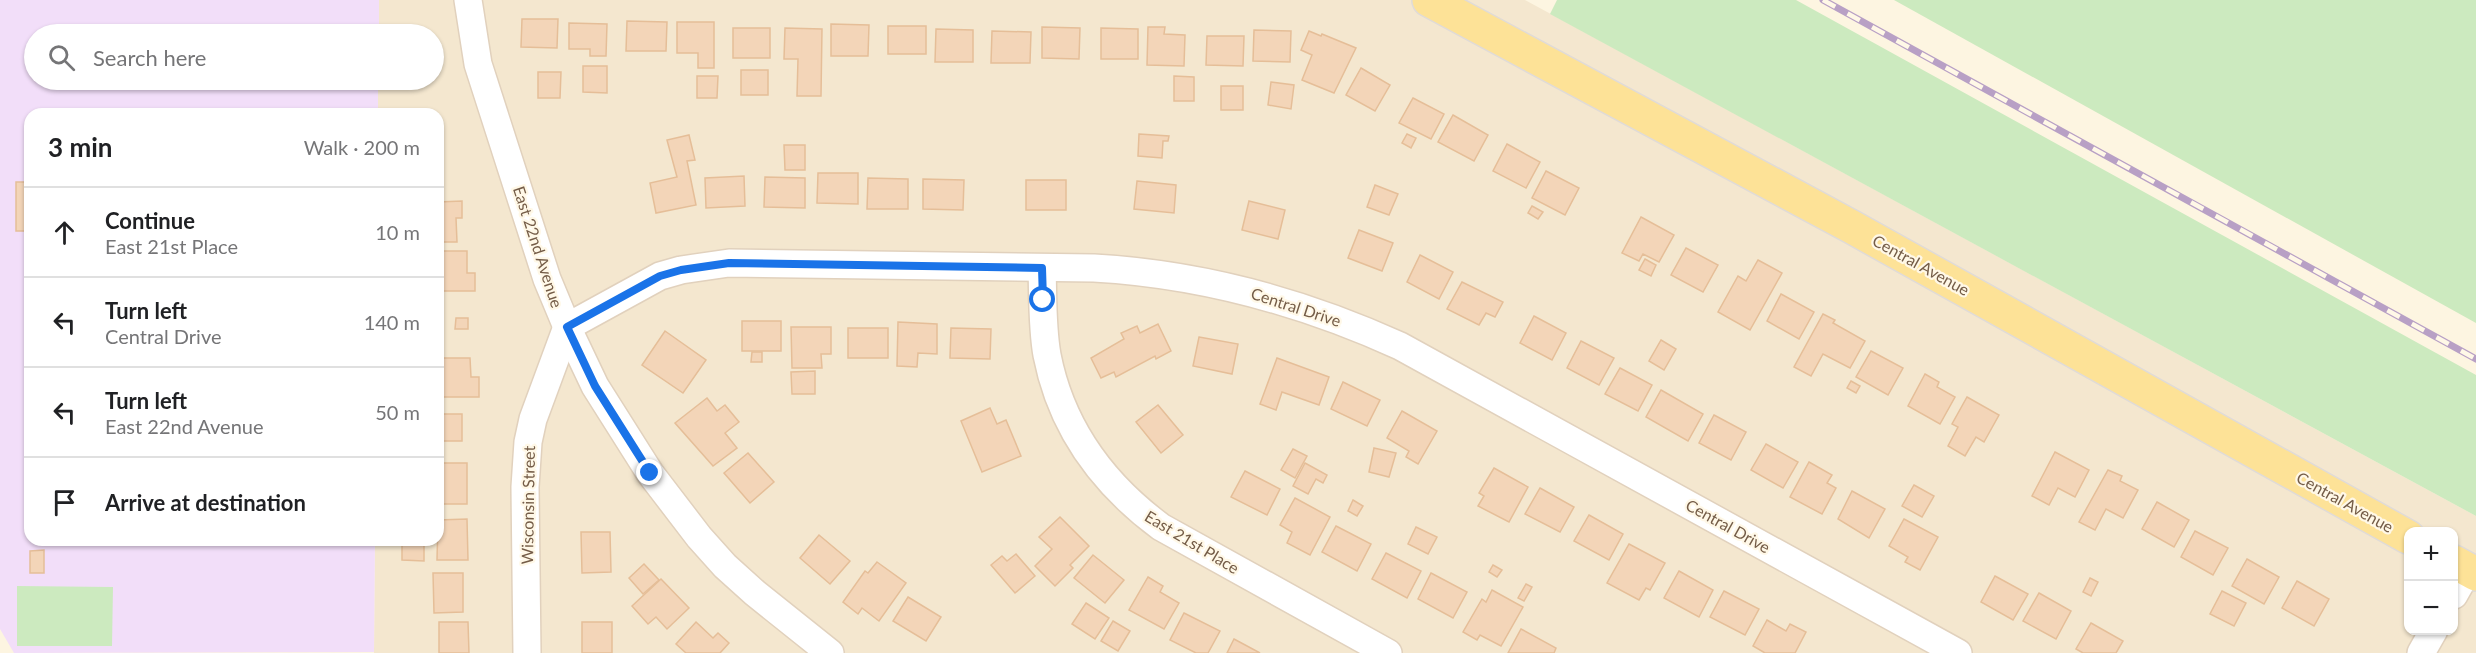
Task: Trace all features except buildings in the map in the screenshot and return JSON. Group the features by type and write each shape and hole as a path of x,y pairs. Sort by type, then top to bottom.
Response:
{"main road":[{"name":"Central Avenue","path":"1429,0 1852,227 2404,534"}],"street":[{"name":"East 22nd Avenue","path":"468,0 478,64 547,279 567,327 606,405 650,473 686,522 725,566 754,594 830,653"},
{"name":"Central Drive","path":"567,327 660,276 681,270 721,264 1138,271 1245,290 1337,319 1400,346 1958,653"},
{"name":"East 21st Place","path":"1042,268 1047,355 1060,401 1080,442 1106,477 1129,502 1161,527 1388,653"},
{"name":"Wisconsin Street","path":"527,653 525,487 528,442 536,410 567,327"},
{"path":"2421,653 2430,635"}],"shaded area":[{"path":"0,0 379,0 379,24 24,24 24,90 378,90 378,108 24,108 24,546 375,546 374,652 14,653 0,629"},
{"path":"379,0 1525,0 2476,516 2476,653 374,653 375,546 444,546 444,108 378,108 378,90 444,90 444,24 379,24"}],"green space":[{"path":"1557,0 1796,0 2476,375 2476,516 1550,14"},
{"path":"1894,0 2476,0 2476,323"},
{"path":"17,586 113,587 112,646 17,646"}],"railway":[{"path":"1823,0 2476,359"}],"route":[{"path":"650,473 595,386 567,327 660,276 681,270 729,263 1042,268 1043,300"}]}
